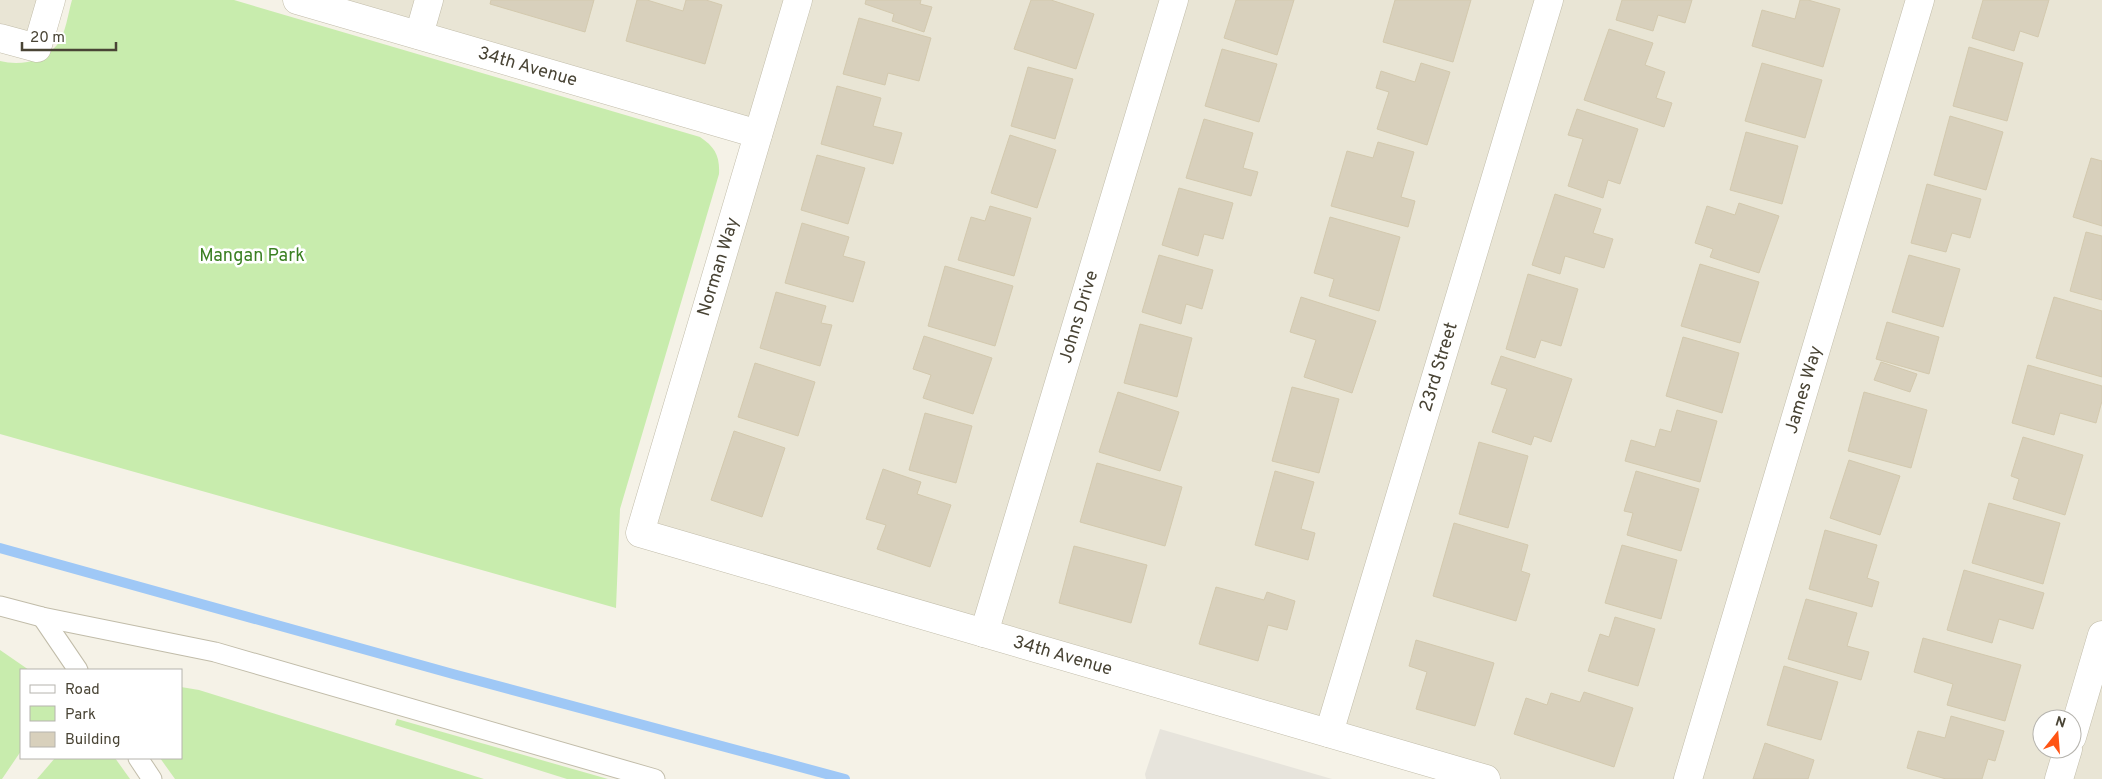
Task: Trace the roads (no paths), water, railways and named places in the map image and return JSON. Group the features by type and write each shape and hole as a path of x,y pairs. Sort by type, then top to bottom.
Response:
{"street":[{"path":"0,38 37,48 52,0"},
{"name":"34th Avenue","path":"297,0 758,134"},
{"path":"419,35 429,0"},
{"name":"Norman Way","path":"640,533 798,0"},
{"name":"Johns Drive","path":"984,634 1174,0"},
{"name":"23rd Street","path":"1329,733 1548,0"},
{"name":"James Way","path":"1688,779 1920,0"},
{"name":"34th Avenue","path":"640,533 1486,779"},
{"path":"2080,709 2102,635"},
{"path":"2060,779 2065,759"}],"lane":[{"path":"0,606 42,617 215,652 655,779"},
{"path":"42,617 77,669"},
{"path":"139,759 152,779"}],"waterway":[{"path":"0,548 453,674 845,779"}],"park label":[{"name":"Mangan Park","path":"252,256"}]}
